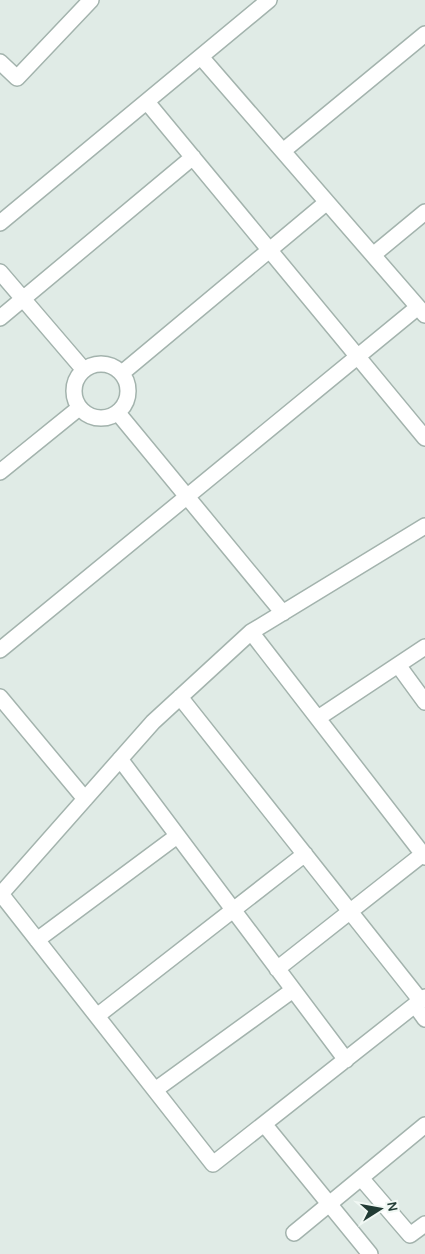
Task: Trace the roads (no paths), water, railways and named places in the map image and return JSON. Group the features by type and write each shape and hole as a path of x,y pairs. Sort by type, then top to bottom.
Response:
{"street":[{"path":"0,62 17,78 92,0"},
{"path":"0,223 269,0"},
{"path":"283,151 425,34"},
{"path":"0,650 358,357 422,311 201,57"},
{"path":"147,102 425,438"},
{"path":"0,318 193,157"},
{"path":"122,373 327,202"},
{"path":"373,256 425,212"},
{"path":"0,272 84,370"},
{"path":"96,364 105,364 122,373 128,389 127,398 118,413 111,417 94,418 79,408 73,391 75,381 84,370 96,364"},
{"path":"0,472 79,408"},
{"path":"118,413 283,613"},
{"path":"420,1001 213,1164 0,895 153,722 251,632 425,526"},
{"path":"251,632 424,856 350,910 277,969"},
{"path":"318,718 425,648"},
{"path":"398,665 425,702"},
{"path":"0,697 85,799"},
{"path":"180,697 420,1001 425,1018"},
{"path":"120,759 346,1060"},
{"path":"37,940 177,836"},
{"path":"97,1016 304,854"},
{"path":"155,1090 293,990"},
{"path":"264,1124 370,1254"},
{"path":"294,1233 425,1125"},
{"path":"361,1178 410,1235 425,1224"}]}
